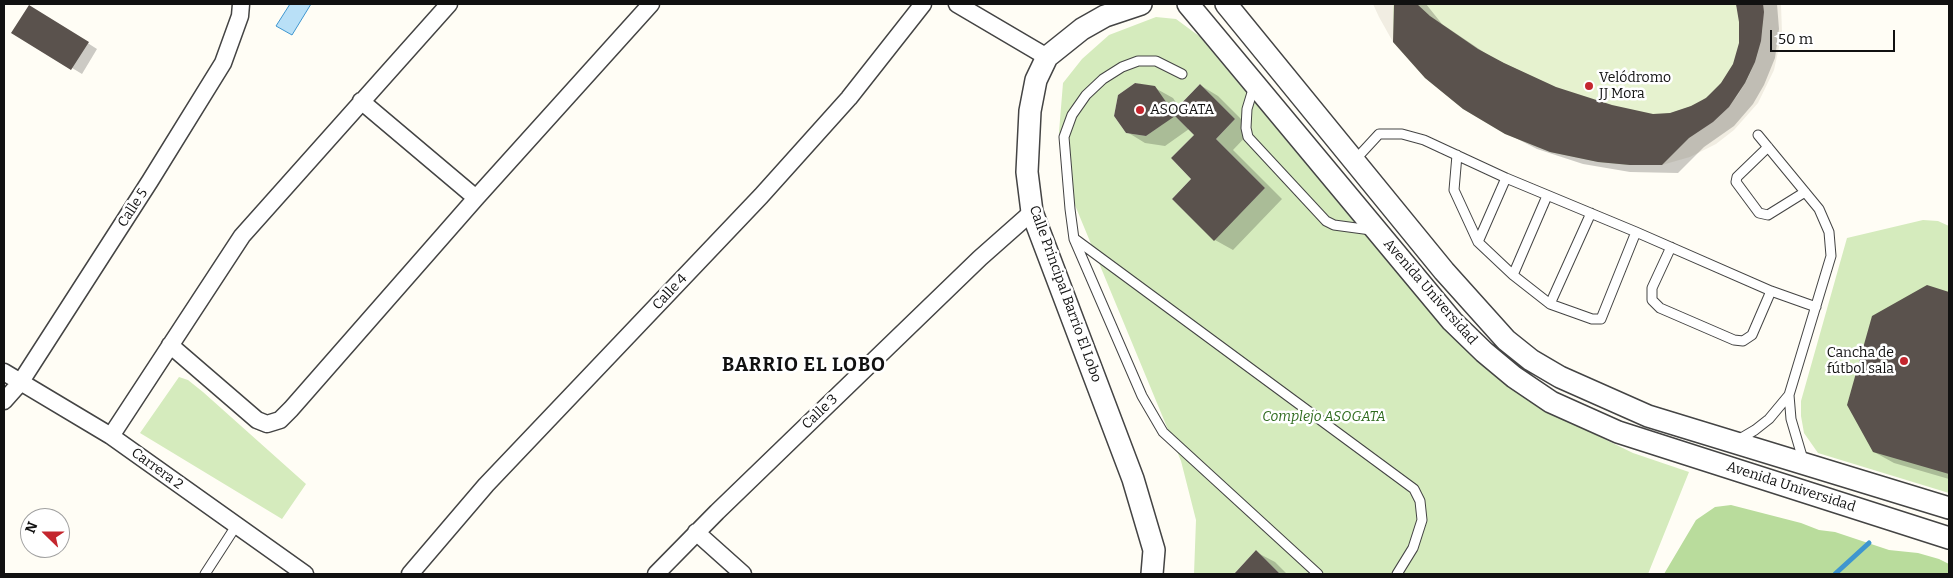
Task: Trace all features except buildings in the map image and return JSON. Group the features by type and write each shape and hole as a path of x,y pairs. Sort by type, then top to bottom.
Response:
{"street":[{"name":"Calle 5","path":"4,401 20,383 150,181 222,63 240,16 240,4"},
{"path":"111,436 242,236 449,4"},
{"path":"170,345 257,420 268,424 280,420 291,410 476,198 651,4"},
{"name":"Calle 4","path":"410,574 486,485 767,189 849,98 923,4"},
{"path":"957,4 1047,57"},
{"name":"Calle Principal Barrio El Lobo","path":"1141,4 1097,20 1082,29 1047,57 1036,80 1030,111 1027,172 1032,212 1133,479 1154,550 1152,574"},
{"name":"Avenida Universidad","path":"1188,4 1452,320 1484,352 1514,378 1551,402 1618,432 1949,538"},
{"name":"Avenida Universidad","path":"1226,4 1355,160 1412,233 1506,340 1531,360 1560,377 1648,416 1949,508"},
{"path":"361,101 476,198"},
{"name":"Calle 3","path":"656,574 696,532 980,258 1032,212"},
{"name":"Carrera 2","path":"4,372 111,436 304,574"},
{"path":"696,532 743,574"}],"lane":[{"path":"1182,74 1156,61 1138,61 1122,67 1103,79 1086,95 1072,115 1064,136 1074,239 1142,396 1163,432 1318,574"},
{"path":"1255,82 1247,109 1246,128 1248,137 1326,221 1334,225 1376,231"},
{"path":"1355,160 1380,134 1402,134 1416,138 1771,291 1816,307"},
{"path":"1736,442 1756,430 1769,419 1788,395 1831,256 1829,232 1820,209 1758,135"},
{"path":"1768,147 1736,177 1736,182 1759,213 1768,215 1805,192"},
{"path":"1457,155 1454,190 1478,242 1513,276 1550,304 1592,318 1601,319 1636,232"},
{"path":"1478,242 1506,178"},
{"path":"1513,276 1547,196"},
{"path":"1550,304 1591,213"},
{"path":"1074,239 1414,489 1420,501 1422,520 1413,548 1397,574"},
{"path":"1671,247 1652,288 1652,300 1660,308 1734,340 1743,341 1752,335 1771,291"},
{"path":"1788,395 1791,419 1804,464"},
{"path":"205,574 236,526"}],"green space":[{"name":"Velódromo JJ Mora","path":"1393,4 1763,4 1764,12 1761,41 1755,62 1745,83 1729,107 1713,122 1688,139 1662,165 1630,165 1598,162 1550,152 1505,134 1463,109 1425,78 1393,42"},
{"name":"Complejo ASOGATA","path":"1156,17 1176,19 1199,36 1423,304 1479,360 1555,415 1633,453 1689,472 1648,574 1280,574 1256,550 1234,574 1194,574 1196,520 1181,461 1072,198 1059,132 1063,83 1082,59 1109,35","holes":["1135,83 1155,87 1167,104 1163,124 1146,136 1126,133 1114,116 1118,95","1200,84 1235,119 1216,139 1265,188 1214,240 1172,199 1191,179 1171,158 1194,135 1172,113"]},
{"path":"1923,220 1938,221 1949,226 1949,493 1818,453 1804,433 1801,416 1801,401 1847,238"},
{"path":"179,377 188,380 203,392 306,484 282,519 140,433"},
{"path":"1731,505 1801,523 1819,530 1835,532 1889,550 1918,553 1939,559 1949,564 1949,574 1664,574 1696,520 1715,507"}],"shaded area":[{"path":"1373,4 1393,4 1393,42 1379,17"},
{"path":"1763,4 1781,4 1782,33 1774,70 1758,103 1734,130 1716,144 1690,157 1662,165 1689,138 1718,117 1738,95 1749,76 1757,56 1763,27"}],"water":[{"path":"290,4 311,4 292,35 276,26"}],"waterway":[{"path":"1835,574 1869,543"}],"place":[{"name":"Velódromo JJ Mora","path":"1589,86"},
{"name":"ASOGATA","path":"1140,110"},
{"name":"Cancha de fútbol sala","path":"1904,361"}],"district":[{"name":"BARRIO EL LOBO","path":"804,366"}]}
